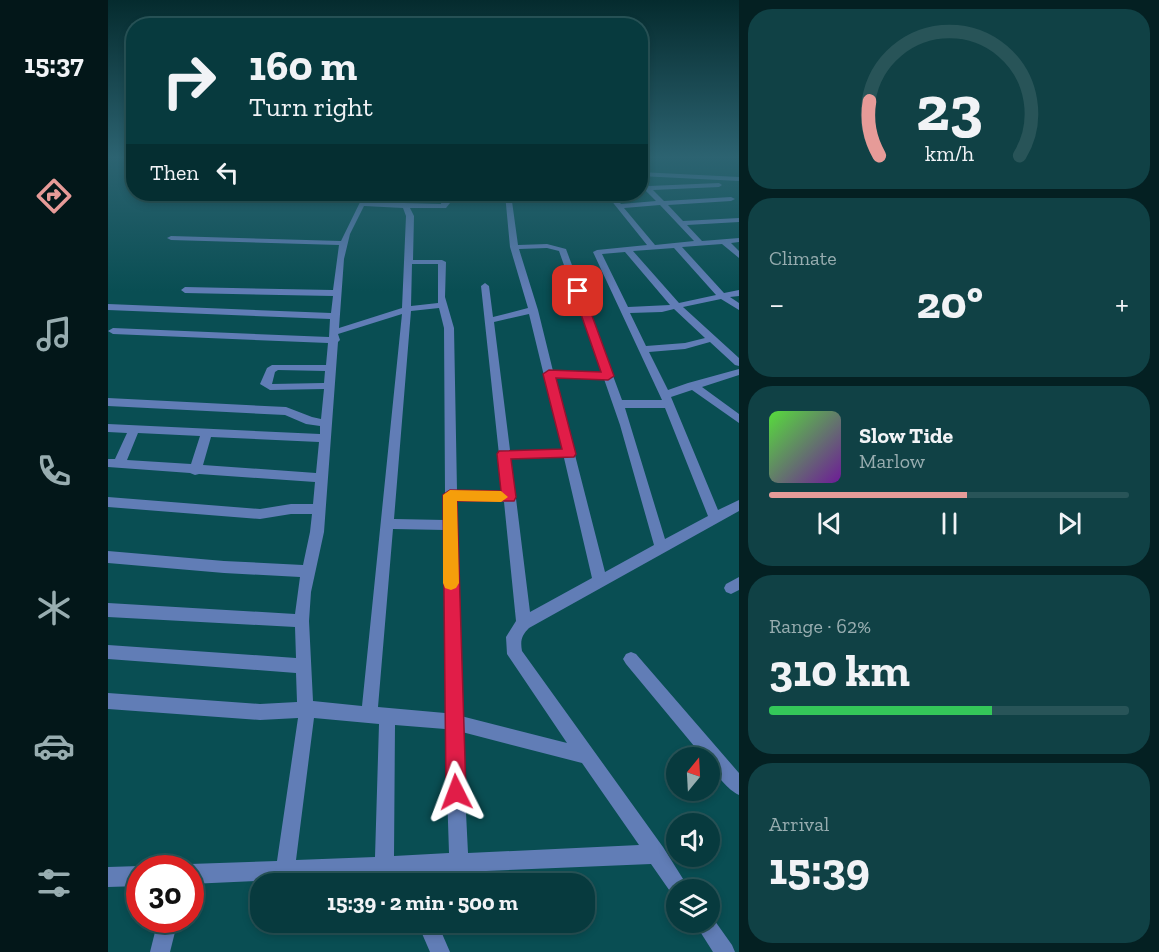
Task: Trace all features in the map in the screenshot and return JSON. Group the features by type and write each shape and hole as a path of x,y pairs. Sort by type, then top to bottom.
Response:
{"street":[{"path":"285,870 307,709 302,621 307,571 317,532 337,293 343,243 363,202"},
{"path":"391,202 443,206 446,202"},
{"path":"509,202 514,247 533,310 600,581"},
{"path":"617,202 653,247"},
{"path":"621,206 670,202"},
{"path":"662,203 700,243"},
{"path":"399,872 378,715 389,524 409,262 410,216 403,204"},
{"path":"680,223 739,220"},
{"path":"171,238 343,243"},
{"path":"715,518 667,399 598,251 739,240"},
{"path":"724,241 739,256"},
{"path":"676,245 722,296 739,308"},
{"path":"514,247 562,249 619,404 661,548"},
{"path":"627,249 676,306 739,363"},
{"path":"409,262 442,262 442,305 449,328 453,722 459,862"},
{"path":"485,286 524,623"},
{"path":"185,290 337,293"},
{"path":"626,310 676,306 739,293"},
{"path":"113,331 335,336 406,309 442,305"},
{"path":"108,307 336,316"},
{"path":"488,321 533,310"},
{"path":"644,349 685,346 712,339"},
{"path":"329,386 270,387 265,384 271,370 276,367 332,368"},
{"path":"619,404 667,399 692,385 739,372"},
{"path":"549,374 608,376"},
{"path":"692,385 739,419"},
{"path":"108,402 286,411 310,421 325,423"},
{"path":"108,428 324,438"},
{"path":"134,429 114,464 321,478"},
{"path":"195,471 207,433"},
{"path":"504,454 569,454"},
{"path":"450,495 509,497"},
{"path":"108,501 260,514 319,509"},
{"path":"673,879 515,654 512,642 515,631 524,623 739,505"},
{"path":"389,524 450,525"},
{"path":"108,557 224,567 307,571"},
{"path":"108,610 302,621"},
{"path":"108,652 304,666"},
{"path":"631,659 739,786"},
{"path":"108,701 260,712 307,709 453,722 587,756"},
{"path":"204,873 285,870 399,872 459,862 656,854"},
{"path":"109,880 126,878"},
{"path":"160,952 165,933"},
{"path":"432,933 440,952"},
{"path":"712,933 725,952"}],"slow traffic":[{"path":"451,583 450,495 501,497"}],"route":[{"path":"456,792 450,495 509,497 504,454 569,454 549,374 608,376 578,291"}]}
